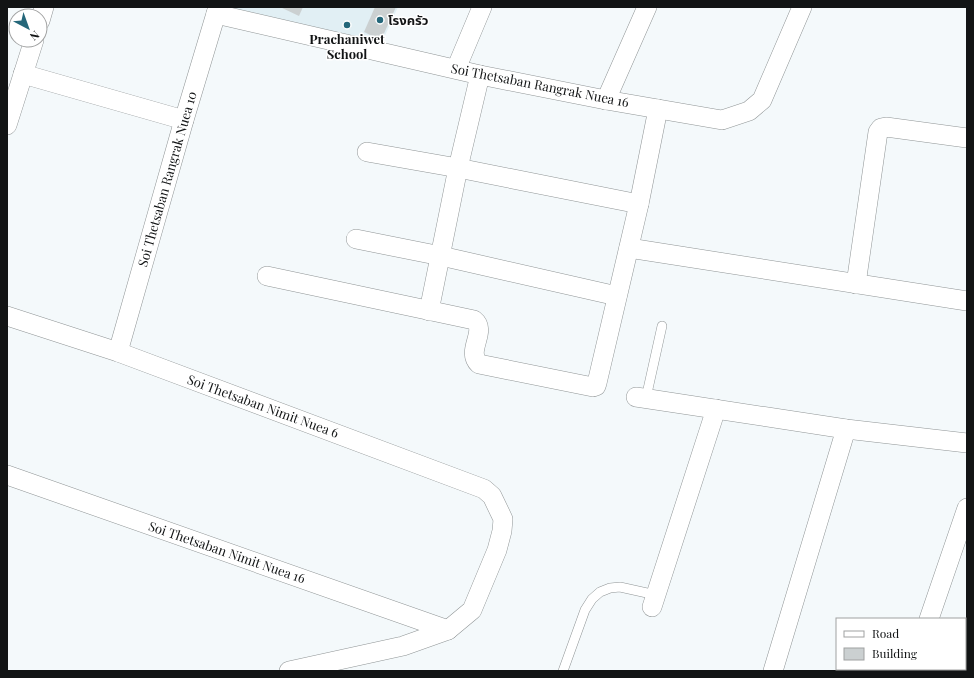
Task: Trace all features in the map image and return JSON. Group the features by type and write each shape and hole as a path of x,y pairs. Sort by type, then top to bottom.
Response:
{"street":[{"path":"456,69 482,7"},
{"path":"606,100 646,7"},
{"name":"Soi Thetsaban Rangrak Nuea 16","path":"217,10 480,75 606,100 722,120 749,111 762,100 802,7"},
{"name":"Soi Thetsaban Rangrak Nuea 10","path":"118,352 217,10"},
{"path":"7,125 31,48"},
{"path":"23,74 184,120"},
{"path":"429,311 458,168 480,75"},
{"path":"267,276 474,320 479,328 473,354 475,360 479,364 593,387 596,386 639,204 658,109"},
{"path":"856,284 878,132 881,128 886,127 967,138"},
{"path":"367,152 458,168 639,204"},
{"path":"356,239 441,256 617,296"},
{"path":"629,248 967,301"},
{"name":"Soi Thetsaban Nimit Nuea 6","path":"7,316 118,352 484,488 492,496 503,519 498,550 472,610 448,630"},
{"path":"641,398 846,429 967,443"},
{"path":"654,601 716,409"},
{"path":"773,671 846,429"},
{"name":"Soi Thetsaban Nimit Nuea 16","path":"7,475 448,630"},
{"path":"929,618 967,508"},
{"path":"289,671 403,646 448,630"}],"lane":[{"path":"641,398 662,326"},
{"path":"562,671 586,610 592,599 600,592 610,588 620,588 654,601"}],"shaded area":[{"name":"Prachaniwet School","path":"226,7 398,7 382,42"}],"building":[{"path":"280,7 303,7 299,16"},
{"name":"โรงครัว","path":"375,7 396,7 381,40 364,32"}],"place":[{"name":"โรงครัว","path":"380,20"},
{"name":"Prachaniwet School","path":"347,25"}]}
